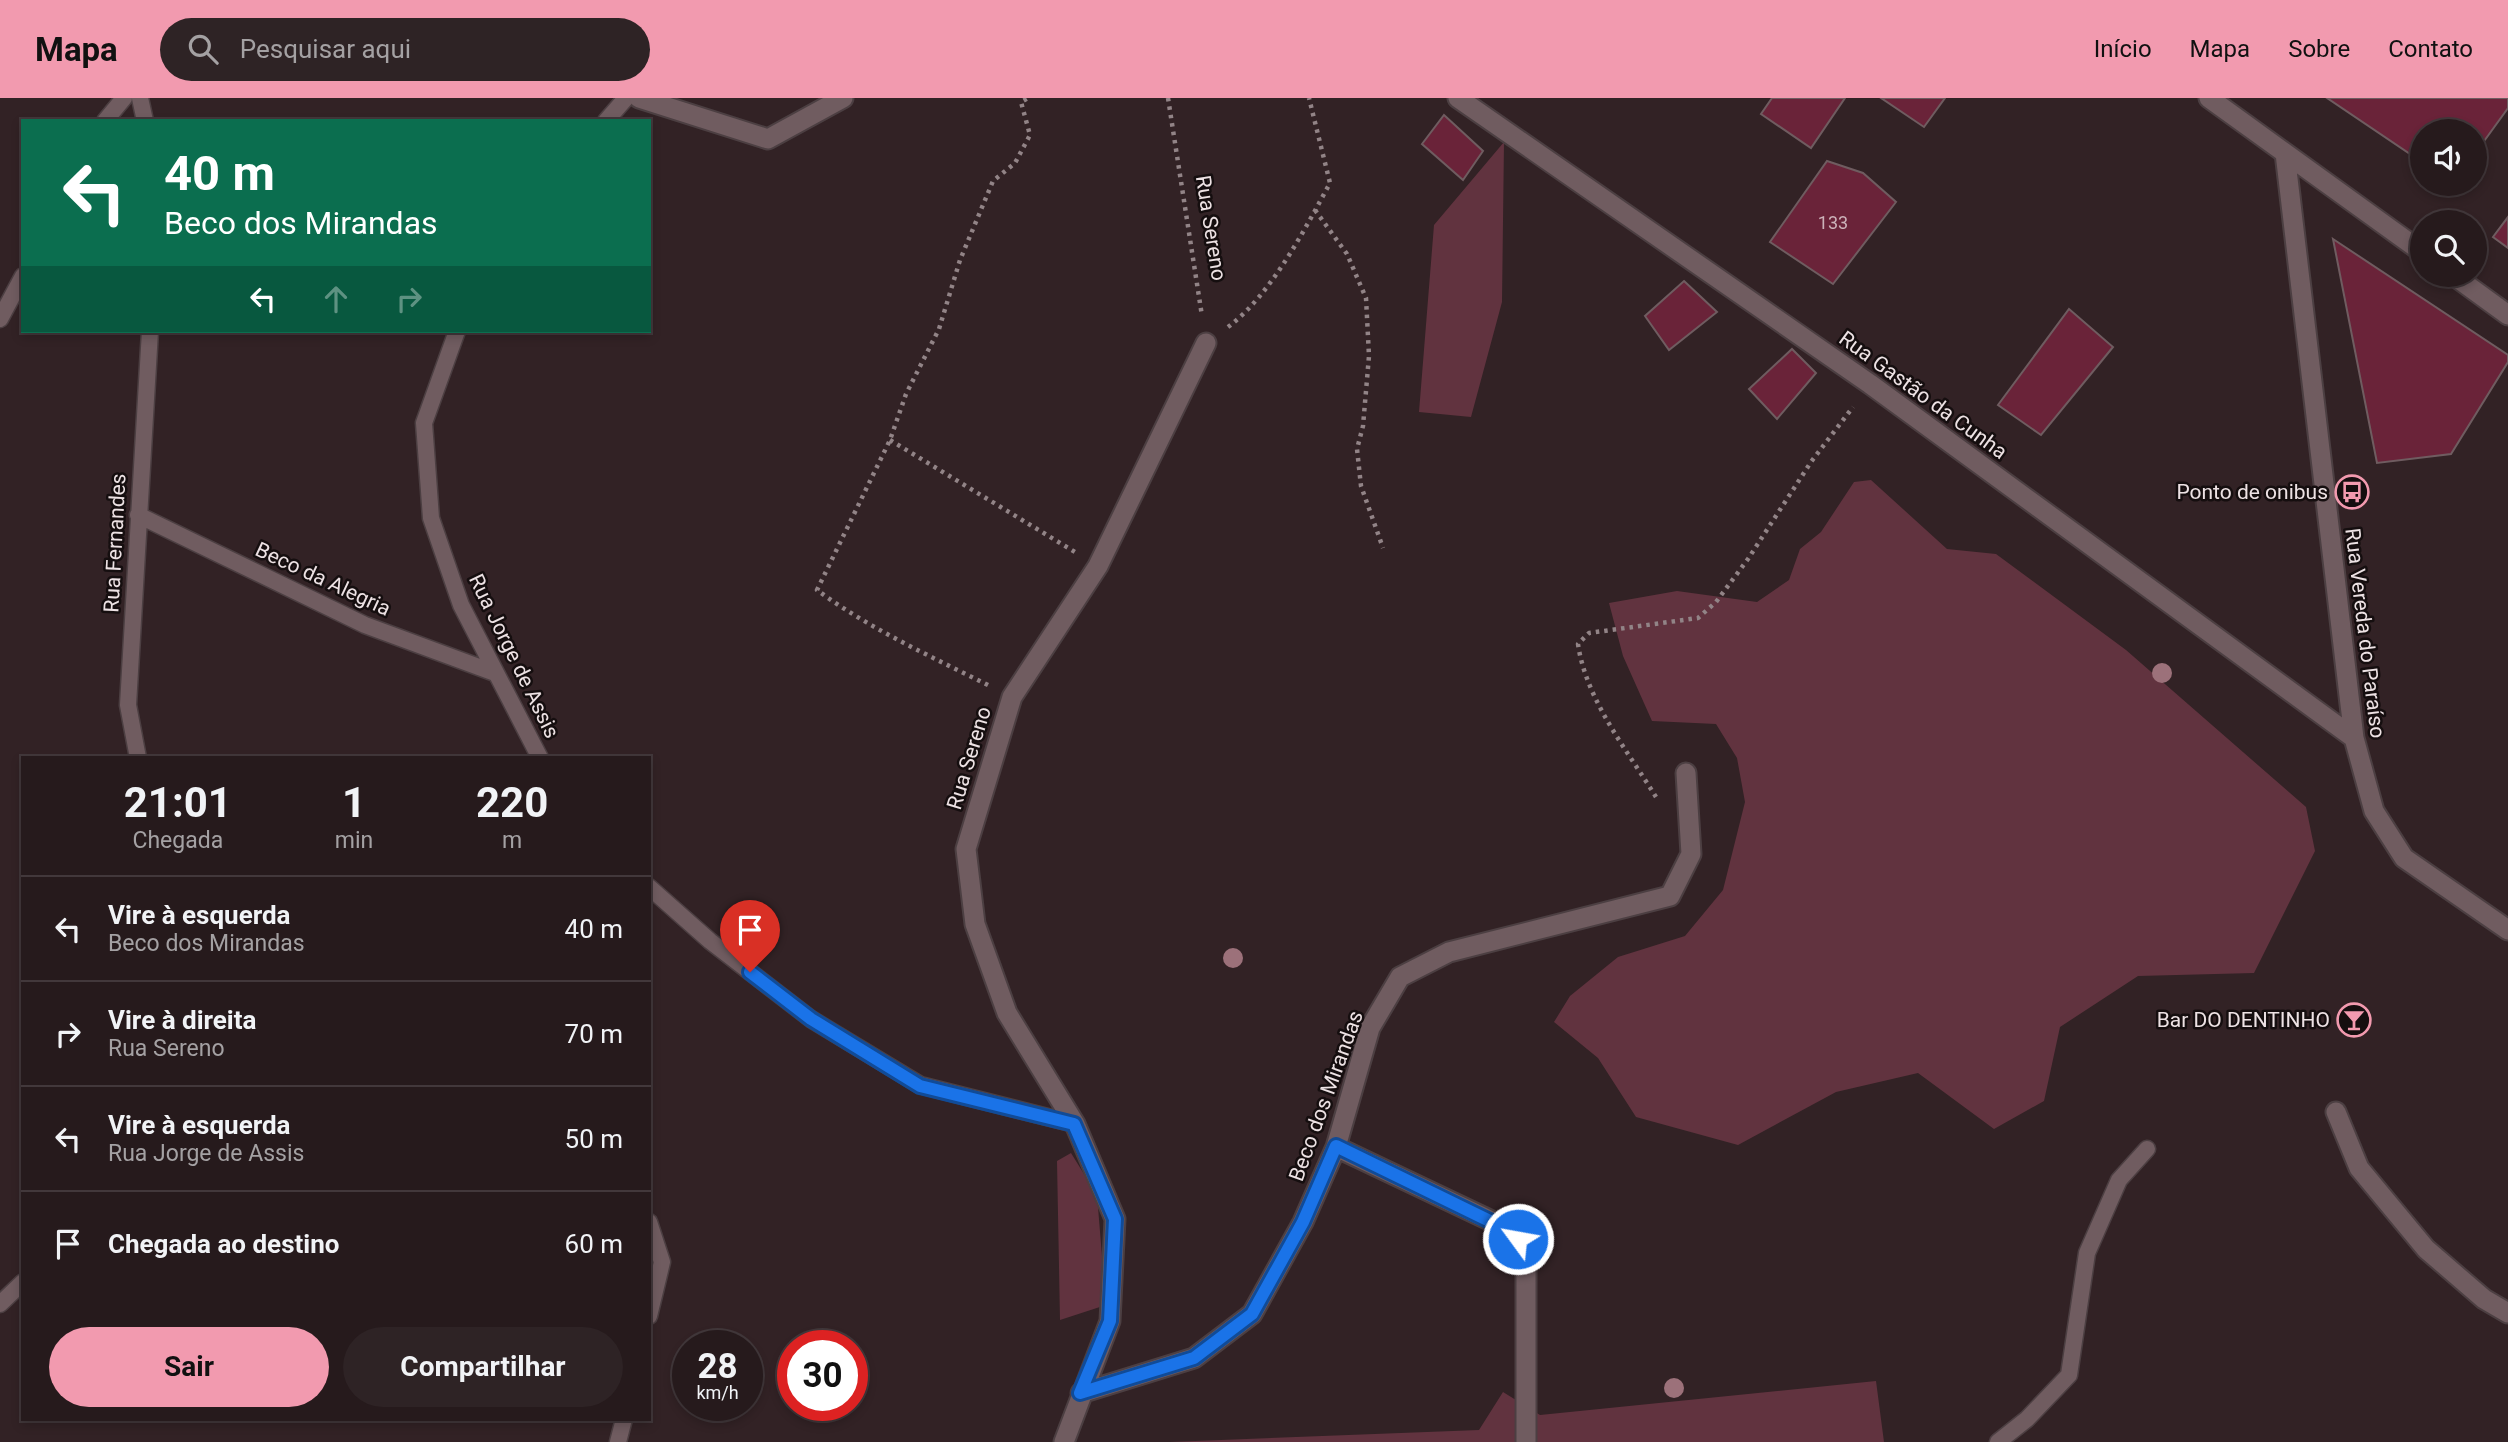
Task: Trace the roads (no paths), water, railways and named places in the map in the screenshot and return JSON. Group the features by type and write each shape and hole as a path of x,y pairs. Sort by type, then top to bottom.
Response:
{"street":[{"path":"639,98 768,139 843,98"},
{"name":"Rua Gastão da Cunha","path":"1458,98 1870,384 2354,738"},
{"path":"2208,98 2410,243"},
{"name":"Rua Vereda do Paraíso","path":"2285,153 2354,738 2374,811 2404,858 2508,930"},
{"path":"2470,287 2508,315"},
{"name":"Rua Sereno","path":"1064,1442 1080,1393 1110,1321 1115,1219 1074,1124 1007,1013 975,924 966,849 1012,697 1098,566 1206,343"},
{"name":"Beco dos Mirandas","path":"1080,1393 1194,1358 1252,1314 1303,1222 1336,1146 1370,1028 1400,977 1449,952 1670,896 1691,854 1686,773"},
{"path":"2336,1112 2359,1168 2426,1249 2484,1299 2508,1313"},
{"path":"1336,1146 1500,1226 1518,1239 1525,1257 1526,1442"}],"lane":[{"path":"107,119 124,98"},
{"path":"140,98 145,119"},
{"path":"608,119 626,98"},
{"path":"0,319 21,280"},
{"name":"Rua Fernandes","path":"138,756 128,705 150,333"},
{"name":"Rua Jorge de Assis","path":"456,333 424,423 431,518 461,605 539,756"},
{"name":"Beco da Alegria","path":"138,515 365,625 495,673"},
{"path":"651,889 710,941 811,1019 920,1086 1074,1124"},
{"path":"1998,1442 2027,1419 2069,1375 2087,1253 2119,1180 2147,1149"},
{"path":"651,1228 662,1262 651,1308"},
{"path":"0,1304 21,1284"},
{"path":"618,1442 623,1421"}],"place":[{"name":"Ponto de onibus","path":"2352,492"},
{"name":"Bar DO DENTINHO","path":"2354,1020"}]}
